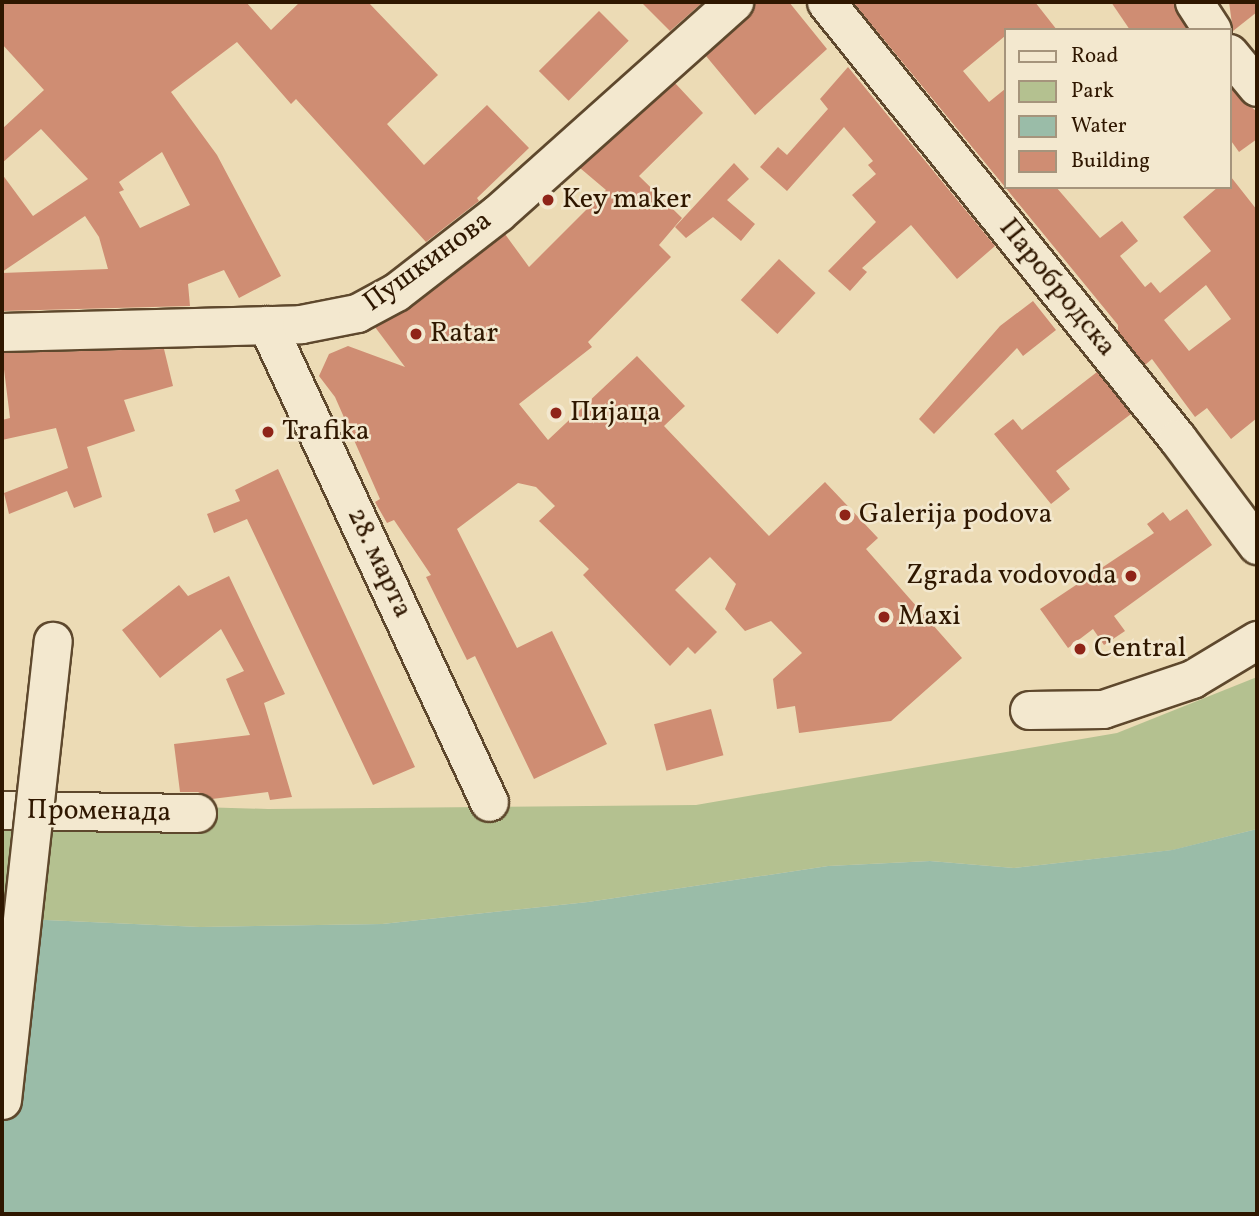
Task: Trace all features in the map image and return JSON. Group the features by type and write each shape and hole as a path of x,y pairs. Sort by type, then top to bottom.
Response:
{"street":[{"name":"Пушкинова","path":"2,332 267,325 357,313 396,292 498,213 734,2"},
{"name":"Паробродска","path":"826,2 1177,439 1257,545"},
{"path":"1194,2 1211,28"},
{"path":"1231,55 1257,87"},
{"name":"28. марта","path":"267,325 489,802"},
{"path":"1028,710 1067,713 1103,709 1192,679 1257,640"},
{"path":"2,1100 53,641"},
{"name":"Променада","path":"2,810 197,813"}],"green space":[{"path":"1257,677 1257,829 1173,850 1014,868 930,861 828,866 588,902 382,924 200,927 2,918 2,801 268,809 696,805 1117,733"}],"water":[{"path":"1257,829 1257,1214 2,1214 2,918 200,927 382,924 588,902 828,866 930,861 1014,868 1172,850"}],"building":[{"path":"2,2 246,2 271,30 300,2 368,2 438,75 387,124 424,165 487,105 529,148 477,198 479,201 426,242 296,99 291,104 237,42 171,92 217,155 281,276 239,298 224,270 188,284 190,306 2,311 2,273 108,269 99,237 85,216 2,272 2,174 33,216 88,179 41,129 2,163 2,129 44,90 2,44","holes":["162,152 190,205 140,228 119,192 124,190 119,182"]},
{"path":"641,2 703,2 670,31"},
{"path":"754,2 789,2 827,49 755,115 706,56 748,18"},
{"path":"853,2 1035,2 1055,28 1004,28 1004,37 963,71 989,102 1004,90 1004,186"},
{"path":"1111,2 1173,2 1186,28 1129,28"},
{"path":"1229,2 1257,2 1257,12 1233,31"},
{"path":"599,11 629,41 569,101 539,71"},
{"path":"848,67 995,246 957,279 911,225 862,268 867,272 850,291 828,271 876,222 852,195 876,174 868,165 873,161 844,127 787,191 760,167 778,147 787,155 828,109 820,99"},
{"path":"675,83 703,113 639,176 682,218 659,245 671,257 588,342 592,347 519,404 548,440 637,356 685,406 664,426 769,536 825,482 878,538 866,549 962,658 891,721 799,733 795,706 777,709 773,679 802,653 771,621 745,631 725,609 736,584 710,557 675,590 717,632 695,654 688,647 670,666 583,575 589,569 539,521 555,506 536,487 518,483 457,529 517,648 552,631 607,744 534,779 475,656 467,660 426,577 431,575 394,520 387,523 375,502 380,499 335,397 319,376 329,354 348,346 405,367 375,327 409,309 505,234 529,267 606,190 580,168"},
{"path":"1231,88 1257,112 1257,139 1239,152 1231,141"},
{"path":"734,163 749,179 727,200 755,224 741,241 713,217 686,238 675,227"},
{"path":"1231,177 1257,210 1257,418 1231,439 1207,408 1195,417 1152,359 1145,365 1118,331 1118,325 1007,189 1058,189 1100,238 1122,221 1138,241 1120,256 1145,287 1151,282 1160,293 1211,251 1183,217 1216,189 1231,189","holes":["1206,285 1231,319 1189,351 1164,320"]},
{"path":"779,259 816,293 777,334 741,300"},
{"path":"1033,301 1056,330 1023,356 1017,348 934,434 919,419 1000,326"},
{"path":"164,349 173,386 124,400 135,431 87,447 102,497 74,508 67,491 9,514 4,493 68,468 56,428 2,440 2,420 10,418 2,353"},
{"path":"1097,372 1131,414 1056,471 1070,489 1051,504 994,434 1013,419 1022,430"},
{"path":"278,469 415,767 373,785 247,519 214,533 207,514 240,501 235,490"},
{"name":"Zgrada vodovoda","path":"1187,509 1212,545 1114,616 1125,631 1104,645 1093,629 1068,648 1040,609 1154,533 1147,524 1163,512 1170,521"},
{"path":"229,576 285,694 264,703 292,797 270,800 268,792 212,799 198,792 180,792 174,744 250,735 226,679 244,671 221,629 160,678 122,630 179,585 188,596"},
{"path":"711,709 723,755 666,771 654,724"}],"place":[{"name":"Key maker","path":"548,200"},
{"name":"Ratar","path":"416,334"},
{"name":"Пијаца","path":"556,413"},
{"name":"Trafika","path":"268,432"},
{"name":"Galerija podova","path":"845,515"},
{"name":"Zgrada vodovoda","path":"1131,576"},
{"name":"Maxi","path":"884,617"},
{"name":"Central","path":"1080,649"}]}
